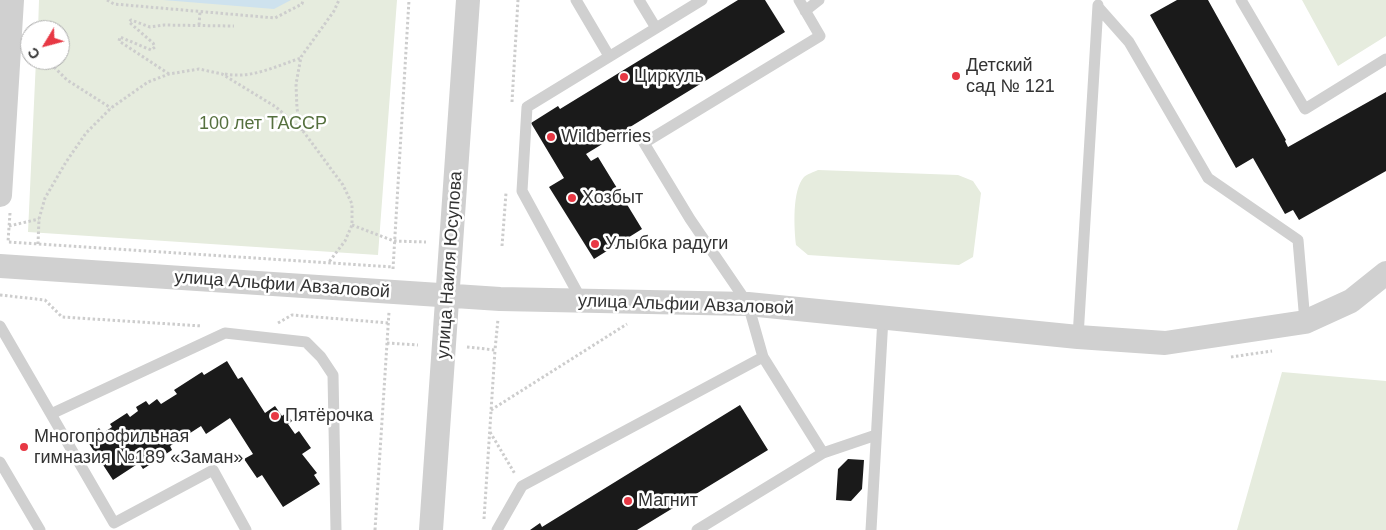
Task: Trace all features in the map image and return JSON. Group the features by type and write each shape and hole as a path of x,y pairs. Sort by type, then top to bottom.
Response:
{"street":[{"path":"0,194 12,0"},
{"name":"улица Наиля Юсупова","path":"432,530 468,0"},
{"name":"улица Альфии Авзаловой","path":"0,266 447,296 748,304 1078,337 1165,343 1305,322 1351,301 1386,273"}],"lane":[{"path":"576,0 609,56"},
{"path":"639,0 656,28"},
{"path":"582,301 522,191 527,107 702,0"},
{"path":"799,0 820,36 644,143 690,219 748,304 763,357 823,454"},
{"path":"805,11 819,0"},
{"path":"1241,0 1305,109 1386,59"},
{"path":"1098,4 1129,42 1208,178 1298,240 1305,322"},
{"path":"1078,337 1098,4"},
{"path":"871,530 883,318"},
{"path":"0,326 114,523 213,470 246,530"},
{"path":"51,414 225,333 306,342 321,357 333,375 336,530"},
{"path":"498,530 522,486 763,357"},
{"path":"697,530 823,454 876,435"},
{"path":"0,462 40,530"}],"path":[{"path":"107,0 114,4 275,18 302,4 303,0"},
{"path":"303,131 297,110 296,84 302,58 334,11 339,0"},
{"path":"392,272 409,0"},
{"path":"199,25 200,12"},
{"path":"169,74 119,41 120,38 151,50 155,48 153,43 129,22 131,20 150,27 164,24 234,26"},
{"path":"38,244 40,219 45,198 86,133 111,108 148,82 169,74 200,69 236,76 258,73 302,58"},
{"path":"58,70 68,80 111,108"},
{"path":"222,74 276,107 303,131 343,185 352,204 352,225 345,241 329,263"},
{"path":"9,226 40,219"},
{"path":"352,225 394,241 426,242"},
{"path":"8,242 393,267"},
{"path":"0,295 45,300 62,317 209,326"},
{"path":"375,530 390,306"},
{"path":"276,325 292,315 389,323"},
{"path":"491,410 632,321"},
{"path":"387,343 418,345"},
{"path":"484,520 495,350"},
{"path":"490,431 522,486"}],"green space":[{"name":"100 лет ТАССР","path":"39,0 397,0 378,255 28,232 36,70 70,70 70,20 38,20"},
{"path":"1302,0 1386,0 1386,36 1338,66"},
{"path":"818,170 958,175 973,181 981,193 973,257 959,265 808,255 796,245 794,219 797,191 804,177"},
{"path":"1282,372 1386,381 1386,530 1237,530"}],"water":[{"path":"163,0 291,0 274,9"}],"building":[{"path":"738,0 765,0 785,32 586,154 591,161 598,157 642,229 594,259 549,187 564,178 531,123 558,106 560,109"},
{"path":"1177,0 1208,0 1286,140 1288,147 1386,92 1386,171 1299,220 1293,210 1285,214 1253,158 1236,168 1150,15"},
{"path":"227,361 238,379 242,377 265,413 275,406 282,416 286,413 292,421 288,424 295,434 299,431 311,448 302,454 317,473 314,475 320,484 283,507 262,475 257,478 244,459 253,454 230,418 206,434 201,426 170,446 172,450 143,469 139,463 113,480 88,442 93,439 90,435 99,428 103,433 112,427 110,424 127,413 130,417 138,411 136,407 146,401 149,405 157,399 161,404 177,394 174,390 202,372 204,375"},
{"path":"740,405 768,450 637,530 530,530 540,523 542,527"},
{"path":"848,459 864,460 862,489 851,501 836,500 838,469"}],"place":[{"name":"Детский сад № 121","path":"956,76"},
{"name":"Циркуль","path":"624,77"},
{"name":"Wildberries","path":"551,137"},
{"name":"Хозбыт","path":"572,198"},
{"name":"Улыбка радуги","path":"595,244"},
{"name":"Пятёрочка","path":"275,416"},
{"name":"Многопрофильная гимназия №189 «Заман»","path":"24,447"},
{"name":"Магнит","path":"628,501"}]}
